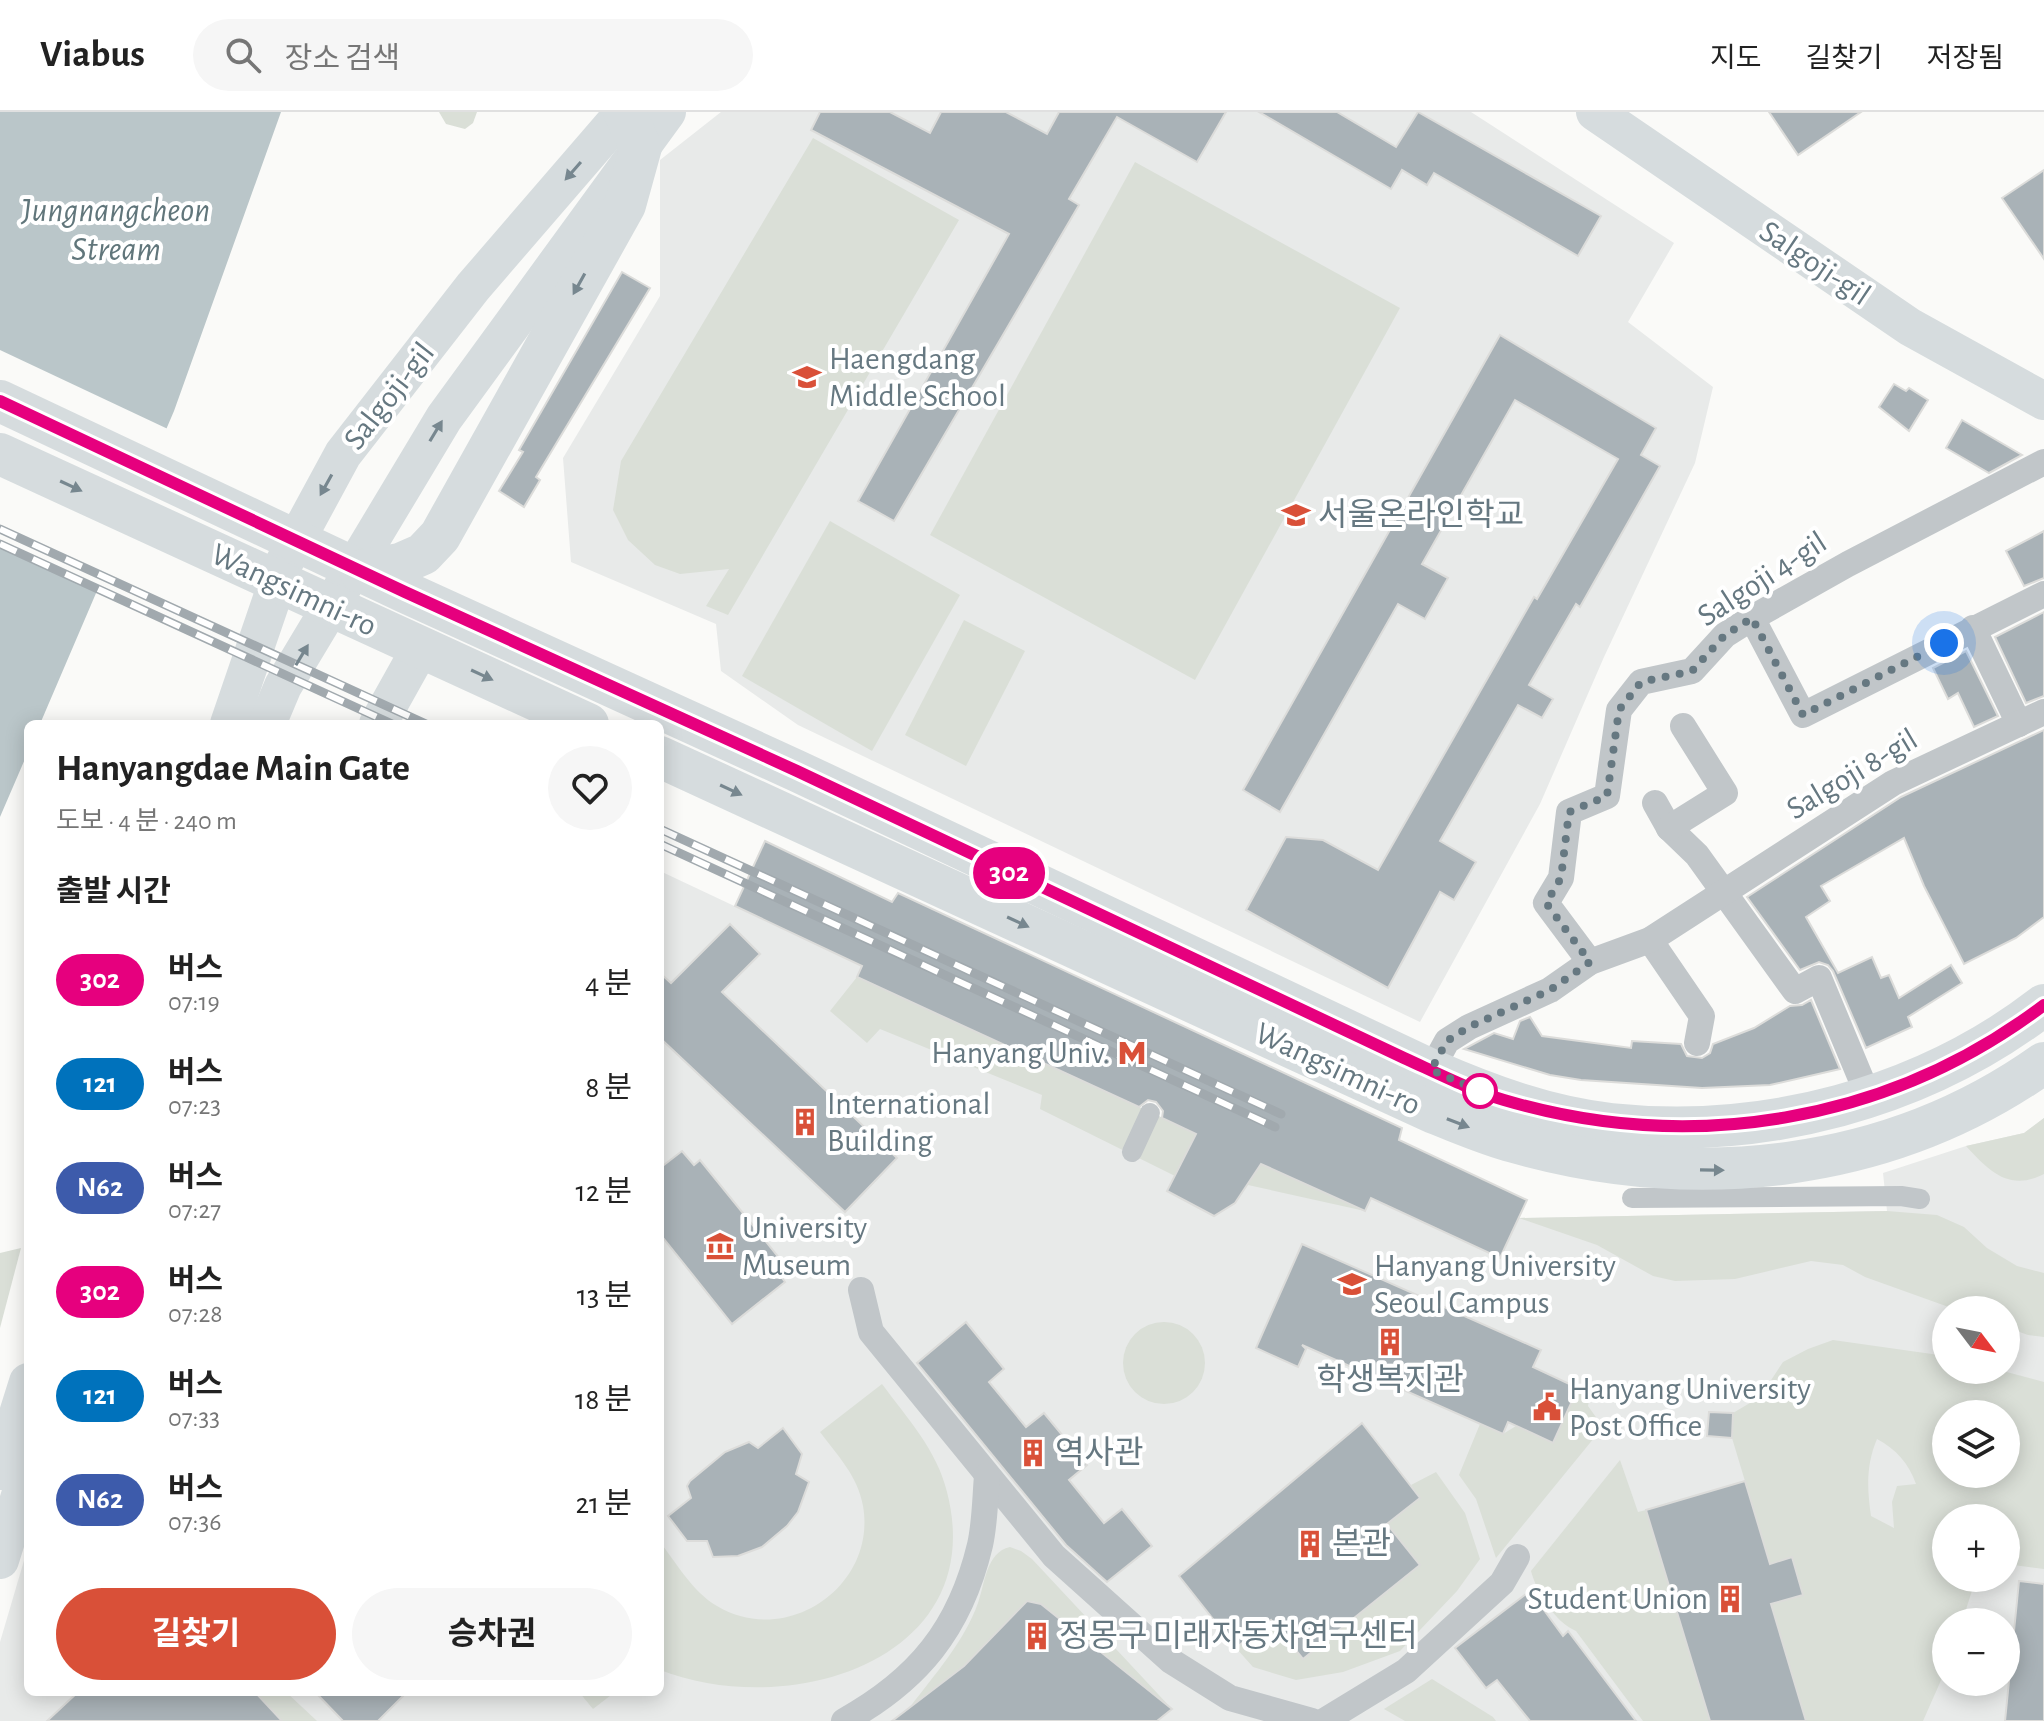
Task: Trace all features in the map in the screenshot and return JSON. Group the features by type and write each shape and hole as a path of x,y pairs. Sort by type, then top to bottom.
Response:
{"main road":[{"name":"Salgoji-gil","path":"230,720 284,563 343,454 473,287 630,124 667,112"},
{"name":"Salgoji-gil","path":"1595,112 1910,327 2044,401"},
{"name":"Salgoji-gil","path":"269,720 283,686 444,418 630,124"},
{"path":"360,571 400,564 423,554 440,536 625,205 630,124"},
{"name":"Wangsimni-ro","path":"0,401 405,592 783,764 1431,1070 1501,1099 1607,1123 1641,1126 1676,1128 1784,1118 1869,1098 1954,1063 2044,1005"},
{"name":"Wangsimni-ro","path":"0,454 579,720"},
{"path":"379,720 403,639"},
{"name":"Wangsimni-ro","path":"664,759 1434,1113 1513,1142 1563,1154 1599,1161 1698,1169 1731,1170 1795,1163 1864,1147 1937,1122 2000,1091 2044,1063"},
{"path":"0,1471 24,1395"},
{"path":"0,1560 24,1483"}],"street":[{"name":"Salgoji 4-gil","path":"1590,962 1546,903 1561,878 1569,812 1607,796 1619,710 1641,682 1692,671 1725,635 1752,618 2044,462"},
{"path":"1752,618 1803,715 2044,594"},
{"path":"1973,628 2019,724"},
{"name":"Salgoji 8-gil","path":"1431,1070 1447,1041 1469,1027 1550,990 1590,962 1650,940 1893,783 2044,712"},
{"path":"1669,828 1725,793 1683,726"},
{"path":"1655,803 1669,828 1697,855 1795,991 1819,978 1869,1098"},
{"path":"1650,940 1702,1016 1697,1043"},
{"path":"1132,1152 1150,1113"},
{"path":"1632,1198 1901,1196 1920,1199"},
{"path":"861,1290 871,1332 1054,1556 1171,1661 1230,1698 1312,1721"},
{"path":"844,1721 877,1702 915,1672 945,1632 965,1591 981,1543 987,1476"},
{"path":"1324,1721 1406,1671 1502,1583 1517,1557"}],"shaded area":[{"path":"439,112 477,112 473,123 465,129 446,124"},
{"name":"서울온라인학교","path":"721,112 1471,112 1674,243 1628,322 1713,387 1695,463 1604,657 1540,804 1420,1022 798,725 721,671 716,624 571,562 563,458 660,296 660,160"},
{"path":"813,138 959,220 728,615 706,606 729,569 680,574 655,565 628,540 613,510 621,461"},
{"path":"1135,162 1400,308 1195,680 930,535"},
{"path":"830,521 960,595 872,751 742,676"},
{"path":"964,620 1025,651 966,766 905,735"},
{"name":"Hanyang University Seoul Campus","path":"664,873 862,966 858,977 1364,1211 1371,1198 1500,1258 1519,1218 1887,1211 1883,1173 1966,1146 2024,1133 2044,1118 2044,1721 0,1721 0,1642 24,1561 24,1696 664,1696"},
{"path":"857,977 1365,1211 1248,1185 1186,1154 1175,1176 1040,1109 1042,1095 880,1029 867,1043 830,1011"},
{"path":"2044,1118 2044,1174 2032,1179 2020,1181 2000,1176 1966,1146 2024,1133"},
{"path":"1887,1211 1937,1215 1964,1227 1987,1248 2017,1266 2044,1273 2044,1337 2020,1332 2020,1296 1932,1296 1932,1301 1865,1277 1843,1265 1811,1261 1735,1279 1675,1281 1653,1276 1597,1245 1519,1218"},
{"path":"21,1248 0,1328 0,1253"},
{"path":"1164,1322 1180,1325 1193,1334 1202,1347 1205,1363 1202,1379 1193,1392 1180,1401 1164,1404 1148,1401 1135,1392 1126,1379 1123,1363 1126,1347 1135,1334 1148,1325"},
{"path":"1833,1340 1932,1354 1932,1384 2020,1384 2020,1376 2044,1382 2044,1569 2020,1566 2020,1504 1932,1504 1932,1592 1972,1592 1966,1608 1932,1608 1934,1696 1923,1721 1806,1721 1771,1604 1802,1595 1792,1557 1770,1564 1732,1438 1733,1413 1760,1397 1783,1362","holes":["1877,1439 1890,1447 1910,1470 1916,1484 1897,1486 1892,1502 1894,1528 1871,1516 1868,1477"]},
{"path":"882,1384 911,1422 929,1448 947,1492 952,1550 939,1597 910,1635 869,1663 820,1680 766,1687 712,1684 664,1671 664,1547 708,1600 744,1617 771,1619 798,1614 822,1602 841,1584 856,1561 864,1535 863,1506 852,1475 820,1432"},
{"path":"1578,1388 1591,1390 1588,1406 1603,1427 1496,1558 1476,1499 1459,1475 1480,1424 1503,1434 1516,1426 1553,1442"},
{"path":"1620,1460 1638,1512 1646,1510 1710,1721 1643,1721 1576,1631 1561,1621 1548,1606 1534,1580 1531,1571"},
{"path":"1436,1472 1465,1513 1480,1559 1457,1591 1400,1651 1343,1672 1296,1680 1253,1667 1236,1648 1271,1620 1303,1659 1419,1565 1387,1524 1420,1498 1411,1485"},
{"path":"1010,1547 1032,1559 1172,1709 1041,1604 1032,1601 1022,1606 964,1666 910,1707 965,1631 991,1562 1002,1550"},
{"path":"1432,1679 1496,1721 1405,1721 1384,1709"},
{"path":"259,1696 290,1696 317,1721 282,1721"},
{"path":"582,1696 610,1696 593,1709"}],"water":[{"name":"Jungnangcheon Stream","path":"0,112 281,112 174,411 42,720 24,720 24,761 0,817"}],"pier":[{"path":"0,350 170,430 102,590 0,541"}],"building":[{"path":"820,112 890,112 930,133 941,112 1006,112 1047,134 1059,112 1226,112 1197,162 1117,117 1069,199 1079,205 894,521 858,501 1009,234 811,130"},
{"path":"1259,112 1337,112 1396,147 1418,112 1601,216 1578,256 1434,173 1427,185 1402,170 1391,189"},
{"path":"1769,112 1861,112 1798,155"},
{"path":"2044,170 2044,259 2002,198"},
{"path":"622,272 650,288 536,477 540,480 524,507 499,491 523,452 519,450"},
{"path":"1500,335 1656,428 1641,455 1660,466 1580,607 1576,604 1529,685 1553,699 1542,718 1518,705 1440,841 1476,862 1454,900 1440,892 1388,988 1246,910 1286,837 1323,840 1378,870 1534,597 1537,599 1618,459 1515,400 1422,564 1448,578 1425,619 1398,604 1280,812 1243,790"},
{"path":"1894,384 1906,391 1909,388 1928,400 1909,431 1879,407"},
{"path":"1962,420 2022,455 1989,473 1946,448"},
{"path":"2044,531 2044,578 2024,586 2006,551"},
{"path":"2044,612 2044,696 2026,703 1995,637"},
{"path":"1966,651 1998,716 1974,727 1958,693 1948,699 1933,668"},
{"path":"2044,730 2044,917 2016,938 1964,964 1924,886 1904,838 1821,886 1830,901 1806,917 1838,973 1872,957 1881,978 1889,975 1899,998 1951,965 1962,983 1908,1017 1912,1027 1866,1048 1833,971 1819,962 1800,970 1747,897 1901,797"},
{"path":"765,841 892,902 898,893 1402,1128 1399,1140 1527,1200 1500,1258 1371,1198 1365,1211 1261,1164 1235,1203 1214,1216 1167,1191 1196,1134 1162,1118 1163,1111 1156,1102 1148,1100 1139,1107 857,977 862,966 735,906"},
{"name":"International Building","path":"730,924 760,954 722,992 897,1158 845,1212 664,1042 664,977 671,983"},
{"path":"1811,1000 1840,1069 1770,1085 1702,1088 1581,1080 1550,1075 1464,1049 1494,1033 1513,1039 1520,1021 1530,1017 1542,1036 1631,1048 1632,1041 1681,1044 1687,1056 1702,1058 1710,1053 1713,1044 1754,1028 1790,1006"},
{"name":"University Museum","path":"682,1151 694,1165 700,1160 780,1259 772,1264 785,1282 732,1324 664,1239 664,1165"},
{"name":"학생복지관","path":"1302,1244 1541,1350 1533,1367 1578,1388 1553,1443 1508,1422 1503,1434 1302,1345 1306,1349 1298,1367 1256,1348"},
{"name":"역사관","path":"966,1322 1004,1369 989,1382 1026,1427 1044,1413 1087,1465 1069,1480 1104,1523 1122,1509 1152,1546 1107,1582 1066,1545 917,1363"},
{"path":"1709,1412 1733,1413 1732,1438 1707,1436"},
{"name":"본관","path":"1362,1423 1420,1498 1387,1524 1420,1565 1303,1659 1271,1620 1236,1648 1179,1576"},
{"path":"783,1428 802,1454 796,1474 809,1482 798,1512 787,1526 762,1547 738,1556 713,1557 707,1541 687,1541 668,1516 691,1498 687,1486 690,1481 725,1452 749,1442 758,1448"},
{"name":"Student Union","path":"1745,1481 1770,1564 1792,1557 1803,1595 1771,1604 1806,1721 1710,1721 1646,1510"},
{"path":"2020,1581 2044,1584 2044,1721 2005,1721 2008,1696 2020,1696 2020,1608 2016,1608"},
{"path":"1530,1591 1563,1636 1568,1631 1636,1721 1530,1721 1497,1680 1486,1688 1455,1648"},
{"name":"정몽구 미래자동차연구센터","path":"1027,1601 1041,1604 1172,1709 1157,1721 892,1721 964,1666"},
{"path":"74,1696 259,1696 282,1721 47,1721"},
{"path":"319,1696 403,1696 378,1721 343,1721"}],"railway":[{"path":"0,529 417,720"},
{"path":"0,544 383,720"},
{"path":"664,831 1281,1114"},
{"path":"664,846 1275,1127"}],"bus line":[{"name":"302","path":"0,401 405,592 797,771 1404,1058 1501,1099 1607,1123 1641,1126 1707,1127 1784,1118 1869,1098 1922,1078 1991,1042 2044,1005"}],"place":[{"name":"Haengdang Middle School","path":"807,377"},
{"name":"서울온라인학교","path":"1296,515"},
{"name":"Hanyang Univ.","path":"1132,1053"},
{"name":"International Building","path":"805,1122"},
{"name":"University Museum","path":"720,1246"},
{"name":"Hanyang University Seoul Campus","path":"1352,1284"},
{"name":"학생복지관","path":"1390,1342"},
{"name":"Hanyang University Post Office","path":"1547,1407"},
{"name":"역사관","path":"1033,1453"},
{"name":"본관","path":"1310,1544"},
{"name":"Student Union","path":"1730,1599"},
{"name":"정몽구 미래자동차연구센터","path":"1037,1636"}],"route":[{"path":"1480,1091 1485,1093 1431,1070 1447,1041 1469,1027 1550,990 1590,962 1546,903 1561,878 1569,812 1607,796 1619,710 1641,682 1692,671 1725,635 1752,618 1803,715 1944,643"}]}
